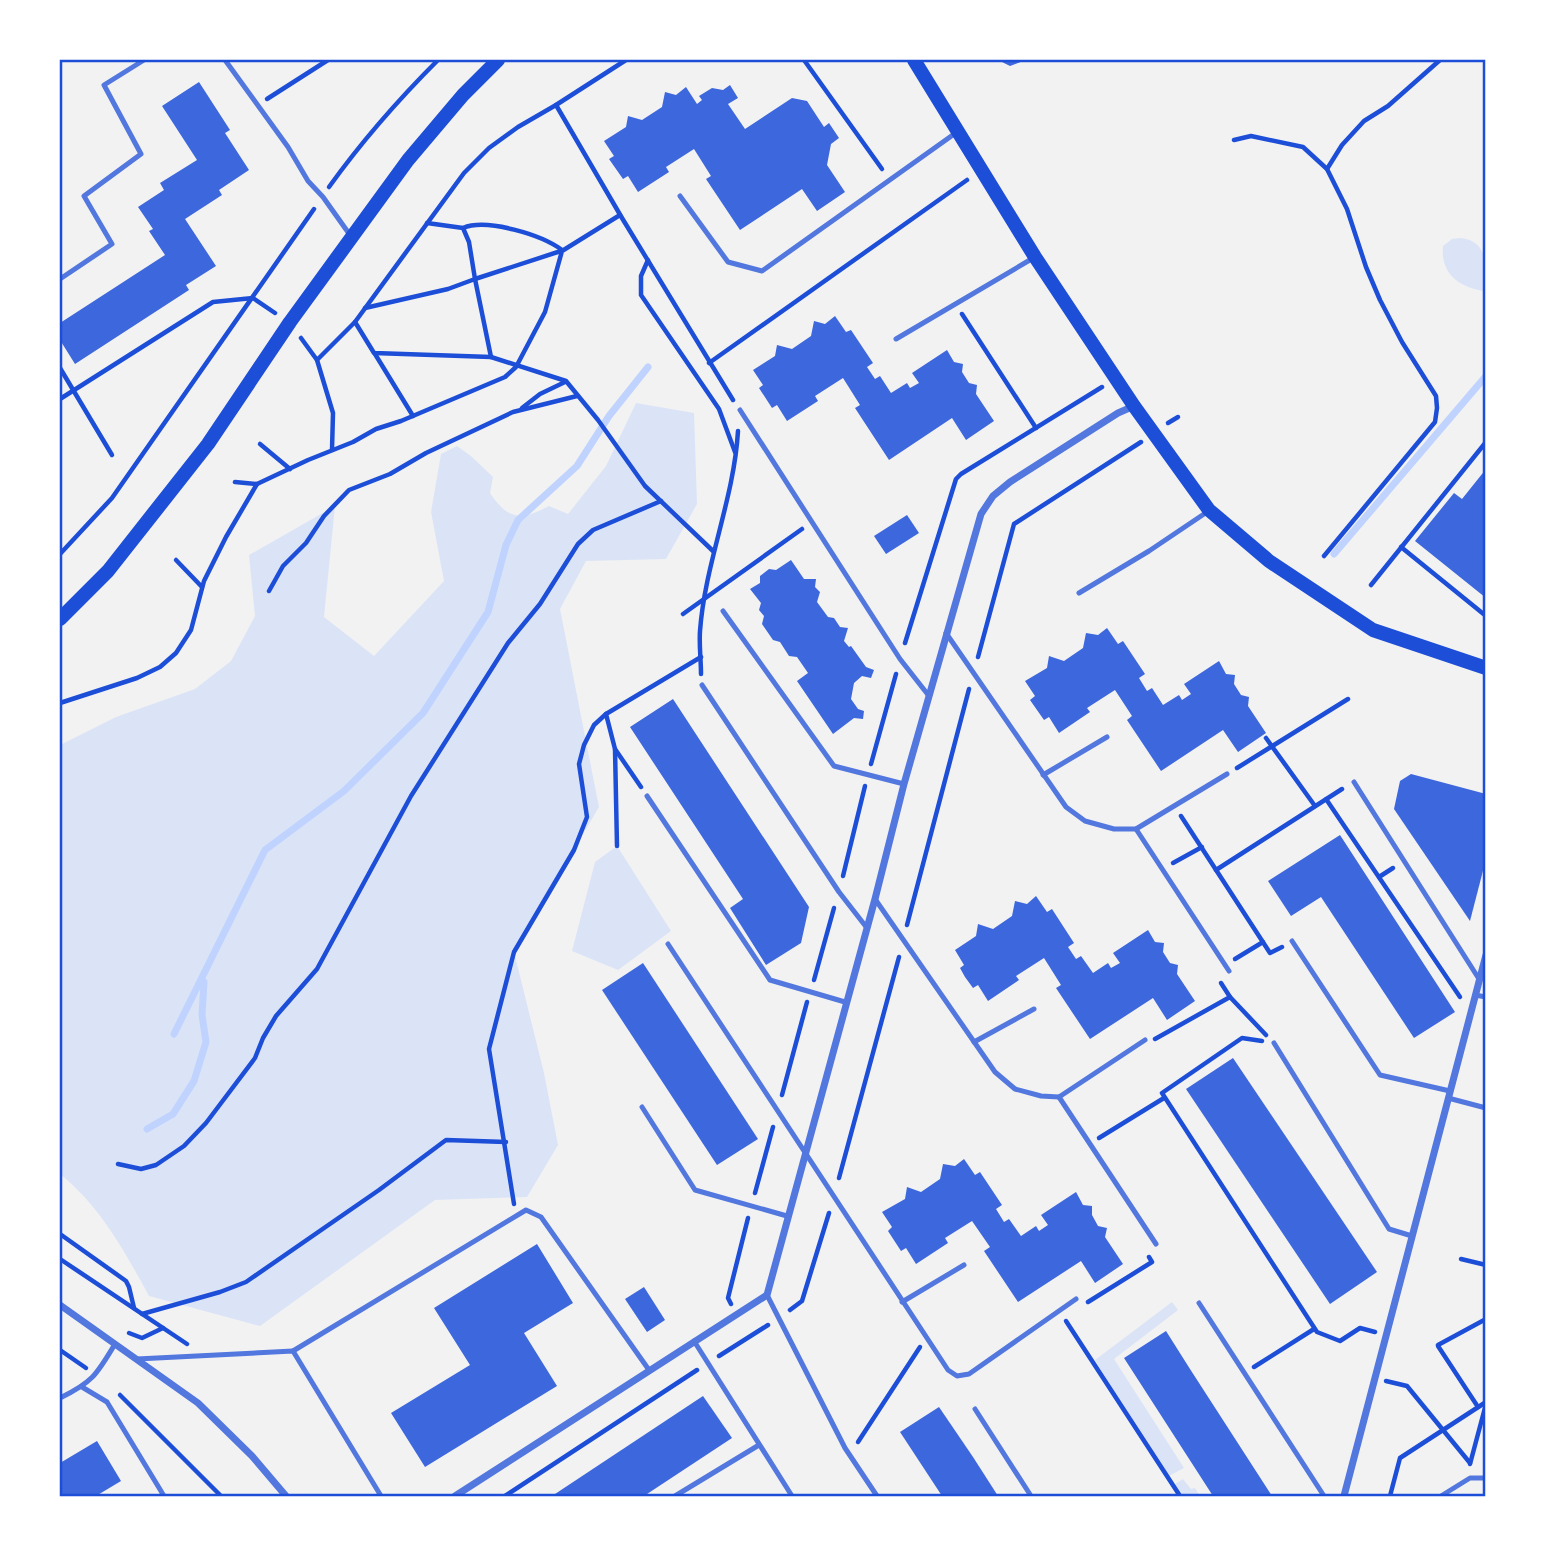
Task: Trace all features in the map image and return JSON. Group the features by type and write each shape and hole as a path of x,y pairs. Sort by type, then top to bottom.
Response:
{"main road":[{"path":"60,619 108,570 208,444 290,322 408,160 463,95 498,60"},
{"path":"914,60 1035,257 1115,379 1209,510 1269,561 1373,630 1486,668"}],"street":[{"path":"455,1496 767,1295 904,784 981,514 993,496 1010,482 1134,406"},
{"path":"1344,1496 1486,955"},
{"path":"60,1305 198,1403 252,1456 286,1496"}],"lane":[{"path":"60,279 112,244 84,195 141,154 104,85 144,60"},
{"path":"225,60 288,147 308,181 352,238"},
{"path":"680,195 728,262 762,271 959,131"},
{"path":"895,339 1035,257"},
{"path":"740,410 900,659 929,696"},
{"path":"1079,593 1149,551 1209,510"},
{"path":"723,611 834,766 904,784"},
{"path":"946,633 1066,807 1085,821 1114,829 1136,829 1227,774"},
{"path":"702,685 839,892 867,928"},
{"path":"1043,775 1107,737"},
{"path":"1354,782 1479,979"},
{"path":"647,796 770,980 845,1002"},
{"path":"1136,829 1229,971"},
{"path":"875,899 995,1072 1015,1089 1041,1096 1059,1097 1145,1040"},
{"path":"1292,941 1380,1075 1449,1094 1486,1108"},
{"path":"668,944 805,1155 835,1194 948,1370 957,1376 969,1374 1076,1299"},
{"path":"1475,995 1486,998"},
{"path":"974,1042 1034,1009"},
{"path":"1274,1043 1389,1229 1412,1236"},
{"path":"1059,1097 1156,1244"},
{"path":"642,1107 695,1190 787,1216"},
{"path":"137,1359 293,1351 526,1210 541,1217 649,1370"},
{"path":"902,1302 964,1265"},
{"path":"767,1295 850,1455 877,1496"},
{"path":"1199,1303 1324,1496"},
{"path":"694,1341 792,1496"},
{"path":"60,1398 82,1387 96,1375 115,1344"},
{"path":"293,1351 381,1496"},
{"path":"82,1387 107,1402 164,1496"},
{"path":"975,1409 1031,1496"},
{"path":"676,1496 759,1445"},
{"path":"1441,1496 1475,1476 1486,1478"}],"path":[{"path":"257,105 328,60"},
{"path":"60,554 112,498 360,144 438,60"},
{"path":"317,360 355,322 464,173 489,148 626,60"},
{"path":"804,60 880,170 889,163"},
{"path":"1326,169 1342,145 1364,121 1388,106 1440,60"},
{"path":"556,105 709,363 740,410 736,456 714,551 700,631 702,685"},
{"path":"1234,140 1251,136 1303,147 1326,169 1347,209 1380,300 1402,342 1436,396 1435,422 1324,556"},
{"path":"709,363 982,170"},
{"path":"366,308 387,305 562,251 620,215"},
{"path":"427,223 463,228 472,224 492,226 539,237 562,251"},
{"path":"463,228 469,242 491,357"},
{"path":"235,482 257,484 376,429 505,377 516,367 545,312 562,251"},
{"path":"648,260 641,276 641,295 719,409 736,456"},
{"path":"60,399 213,302 253,298 290,322 317,360 333,413 332,450"},
{"path":"955,303 1036,428"},
{"path":"355,322 413,416"},
{"path":"374,353 491,357 566,381 598,420 645,486 714,551"},
{"path":"60,368 112,455"},
{"path":"750,1336 728,1298 900,659 956,480 961,474 1115,379"},
{"path":"520,410 540,394 566,381"},
{"path":"269,591 283,566 306,543 324,516 349,490 390,474 426,453 520,410 578,396"},
{"path":"1371,584 1486,442"},
{"path":"260,444 290,469"},
{"path":"60,703 137,678 160,667 176,653 187,639 202,587 226,537 257,484"},
{"path":"118,1164 141,1169 156,1164 184,1146 206,1123 255,1058 276,1016 317,969 411,796 508,643 540,604 578,544 593,530 661,501"},
{"path":"683,614 811,522"},
{"path":"1401,547 1486,616"},
{"path":"176,560 202,587"},
{"path":"520,1214 512,1201 506,1142 489,1049 514,952 573,850 587,817 579,764 584,745 594,725 701,657"},
{"path":"1227,774 1348,699"},
{"path":"606,715 615,749 617,846"},
{"path":"1266,738 1315,806"},
{"path":"615,749 647,796"},
{"path":"1216,870 1354,782"},
{"path":"1326,799 1447,978"},
{"path":"1174,805 1270,953 1292,941"},
{"path":"1163,869 1202,847"},
{"path":"1253,949 1264,942"},
{"path":"1145,1040 1159,1039 1230,997 1274,1043"},
{"path":"1274,1043 1242,1038 1162,1093 1317,1332 1340,1341 1360,1328 1386,1334"},
{"path":"1089,1144 1164,1098"},
{"path":"142,1314 246,1282 397,1178 446,1140 506,1142"},
{"path":"60,1234 126,1281 134,1309"},
{"path":"1076,1299 1081,1307 1152,1262 1146,1253 1156,1244"},
{"path":"60,1259 207,1356"},
{"path":"1461,1259 1486,1265"},
{"path":"1059,1311 1180,1496"},
{"path":"1478,1407 1438,1346 1486,1319"},
{"path":"122,1329 142,1338 163,1328"},
{"path":"1244,1373 1315,1328"},
{"path":"850,1455 926,1338"},
{"path":"60,1350 110,1384 221,1496"},
{"path":"1375,1377 1407,1387 1470,1462"},
{"path":"1390,1496 1400,1458 1486,1403"},
{"path":"1465,1481 1486,1403"}],"shaded area":[{"path":"1460,238 1477,244 1481,250 1485,265 1485,291 1467,287 1448,272 1443,246 1452,239"},
{"path":"636,403 694,413 697,504 666,559 586,561 560,609 599,807 514,952 544,1073 558,1145 527,1197 435,1200 260,1326 149,1296 121,1246 99,1215 60,1174 60,745 116,717 195,689 231,661 255,616 249,555 335,506 324,617 374,656 444,581 431,512 441,454 457,446 471,456 493,477 490,493 509,513 523,516 549,506 568,514 606,466"},
{"path":"617,846 671,931 618,970 572,951 595,862"},
{"path":"1172,1302 1178,1310 1114,1359 1184,1468 1167,1477 1095,1360"},
{"path":"1183,1479 1191,1489 1195,1488 1200,1496 1180,1496 1175,1484"}],"building":[{"path":"998,60 1026,60 1010,66"},
{"path":"199,82 230,130 225,133 249,170 219,190 222,195 185,219 216,266 186,285 189,290 75,364 60,340 60,323 165,255 149,231 153,229 138,207 164,190 160,183 197,160 162,106"},
{"path":"730,85 738,98 728,104 745,129 792,98 807,101 824,127 829,123 839,138 831,144 827,165 845,192 817,211 802,189 740,230 706,179 711,176 694,149 666,167 669,172 638,192 628,176 623,179 609,159 614,156 604,141 626,127 628,116 642,120 662,107 665,92 676,95 686,87 697,104 702,100 699,96 712,88 723,90"},
{"path":"835,316 846,332 851,330 873,363 867,367 875,379 880,376 891,393 907,383 910,388 919,383 912,373 947,350 954,362 963,364 962,372 969,383 977,385 976,394 994,421 966,440 952,418 889,460 855,408 860,405 843,378 815,396 818,401 787,421 777,405 772,408 759,388 763,385 753,370 775,356 777,345 792,349 811,336 814,321 825,324"},
{"path":"1486,469 1486,598 1415,541 1454,493 1462,499"},
{"path":"907,515 919,533 886,554 874,536"},
{"path":"791,560 804,579 816,579 815,587 820,592 817,602 828,617 834,618 840,627 848,628 844,641 851,646 866,667 874,670 871,678 862,676 854,683 851,699 858,709 864,711 863,719 854,718 833,734 797,681 808,673 797,657 789,656 780,642 773,640 762,624 764,616 759,610 761,603 750,589 760,583 760,576 769,569 776,570"},
{"path":"1107,628 1118,644 1123,641 1145,674 1139,678 1147,691 1152,688 1163,705 1179,695 1182,700 1191,694 1184,684 1219,661 1226,674 1235,675 1234,684 1241,695 1249,697 1248,706 1266,733 1238,752 1223,730 1161,771 1127,720 1132,716 1115,690 1087,708 1090,712 1059,733 1049,717 1044,720 1030,700 1035,696 1025,681 1047,668 1049,656 1064,661 1083,648 1086,633 1098,635"},
{"path":"673,699 809,907 801,943 766,965 730,908 743,899 630,727"},
{"path":"1411,774 1486,794 1486,859 1470,921 1394,809 1400,781"},
{"path":"1340,835 1455,1012 1414,1038 1321,897 1291,916 1268,881"},
{"path":"1036,896 1047,912 1052,909 1074,943 1068,947 1076,959 1081,956 1093,973 1108,963 1111,968 1120,963 1113,953 1148,930 1155,942 1164,943 1163,952 1170,963 1178,965 1177,974 1195,1001 1167,1020 1153,998 1090,1039 1056,988 1061,985 1044,958 1016,976 1019,980 988,1001 978,985 973,988 965,977 960,968 964,965 955,950 976,936 978,924 993,929 1012,916 1015,901 1027,904"},
{"path":"643,963 758,1139 717,1165 602,990"},
{"path":"1233,1058 1377,1272 1330,1304 1186,1089"},
{"path":"964,1159 975,1175 980,1172 1002,1205 996,1209 1004,1222 1009,1219 1021,1236 1036,1226 1039,1231 1048,1225 1041,1215 1076,1192 1083,1205 1092,1206 1092,1215 1098,1226 1107,1228 1105,1237 1123,1264 1095,1283 1081,1261 1018,1302 984,1251 990,1247 972,1221 945,1238 948,1243 916,1264 906,1248 901,1251 888,1231 892,1227 882,1212 905,1199 907,1187 921,1192 940,1179 943,1164 955,1166"},
{"path":"537,1244 573,1303 524,1333 557,1386 425,1467 391,1413 470,1365 434,1308"},
{"path":"644,1287 665,1320 647,1332 625,1299"},
{"path":"1166,1331 1272,1496 1213,1496 1124,1358"},
{"path":"703,1396 732,1438 644,1496 552,1496"},
{"path":"939,1407 998,1496 942,1496 900,1432"},
{"path":"97,1441 121,1481 96,1496 60,1496 60,1463"}],"waterway":[{"path":"174,1034 265,850 344,791 423,713 488,612 506,545 518,520 577,466 609,416 648,367"},
{"path":"1334,554 1486,376"},
{"path":"147,1129 173,1114 194,1081 206,1042 202,1015 204,982"}]}
